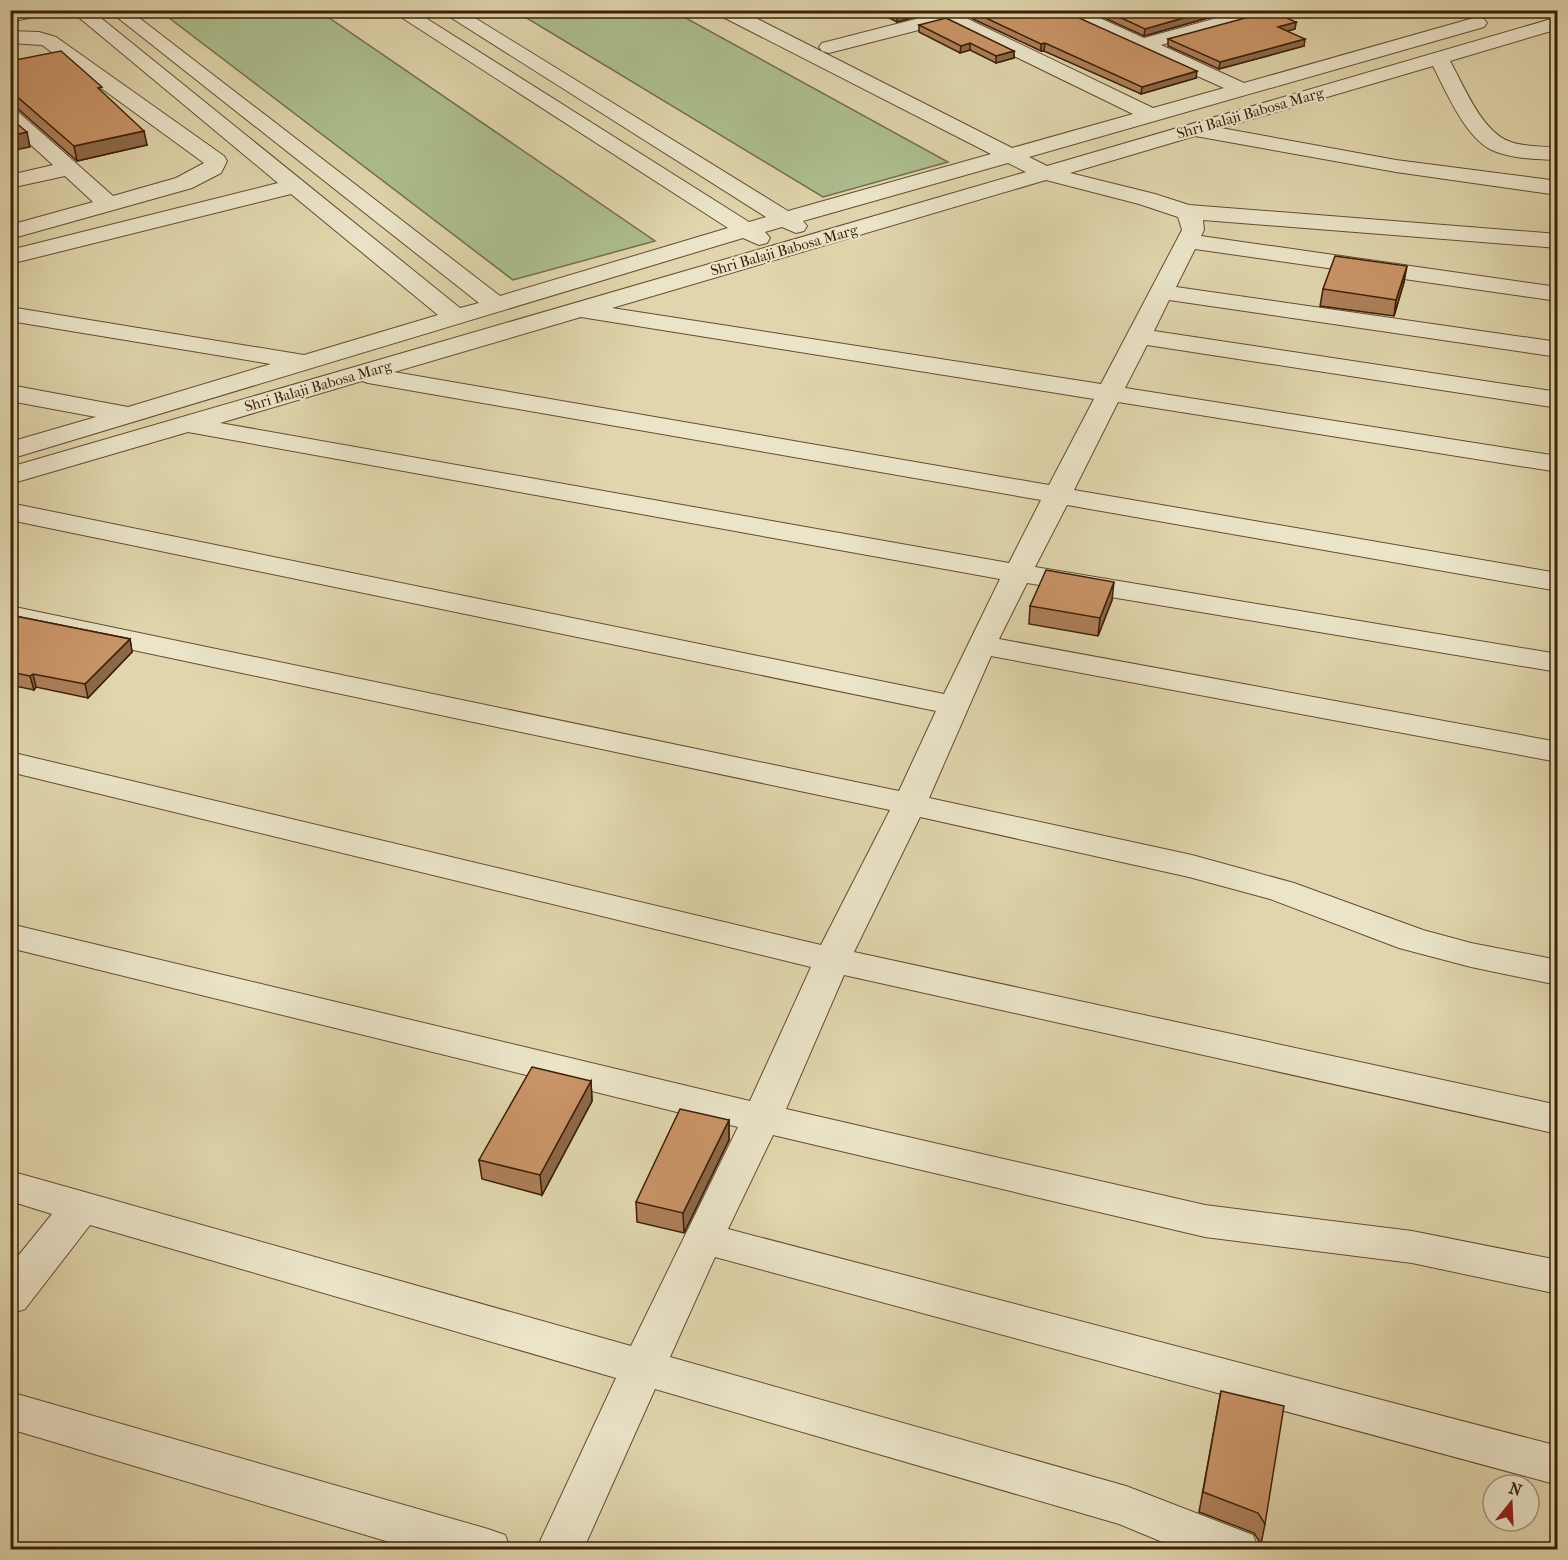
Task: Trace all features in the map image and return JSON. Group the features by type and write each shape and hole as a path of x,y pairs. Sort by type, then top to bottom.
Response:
{"street":[{"path":"10,16 40,10"},
{"path":"79,10 457,318"},
{"path":"117,10 498,306"},
{"path":"399,10 781,251"},
{"path":"448,10 819,239"},
{"path":"724,10 1019,152"},
{"path":"759,10 1059,173 1165,204 1186,227 1557,294"},
{"path":"829,47 976,10"},
{"path":"1143,44 1269,10"},
{"path":"1450,14 1477,23"},
{"path":"948,17 1151,115"},
{"name":"Shri Balaji Babosa Marg","path":"10,451 746,230 1500,17"},
{"path":"1086,19 1242,89"},
{"name":"Shri Balaji Babosa Marg","path":"10,476 819,239 1059,173 1193,130 1557,23"},
{"path":"10,37 39,38 49,41 216,161 213,168 184,183 10,232"},
{"path":"45,60 67,55"},
{"path":"1439,58 1479,128 1492,143 1510,148 1557,154"},
{"path":"10,115 109,204"},
{"path":"1193,130 1396,166 1557,188"},
{"path":"10,182 69,168"},
{"path":"10,257 295,186"},
{"path":"1186,227 1557,242"},
{"path":"559,1550 703,1238 762,1118 832,960 910,804 981,645 1161,292 1186,227"},
{"path":"1161,292 1557,350"},
{"path":"579,310 1557,464"},
{"path":"10,314 309,363"},
{"path":"1138,336 1557,400"},
{"path":"360,374 1557,582"},
{"path":"10,393 132,416"},
{"path":"186,424 1018,573 1557,663"},
{"path":"10,511 953,705"},
{"path":"10,615 910,804 1192,866 1282,891 1412,939 1471,955 1557,973"},
{"path":"981,645 1557,752"},
{"path":"10,762 832,960 1557,1120"},
{"path":"10,936 762,1118 1205,1221 1412,1246 1557,1277"},
{"path":"10,1186 1126,1506 1236,1550"},
{"path":"10,1297 82,1206"},
{"path":"703,1238 1557,1466"},
{"path":"10,1410 488,1550"}],"green space":[{"path":"160,11 319,11 655,241 513,280"},
{"path":"515,11 673,11 948,162 823,197"}],"building":[{"path":"888,10 913,10 897,15"},
{"path":"976,10 1076,10 1079,18 1197,71 1142,87 973,12"},
{"path":"1104,10 1211,10 1145,29"},
{"path":"1271,11 1296,22 1278,27 1305,39 1220,62 1168,39"},
{"path":"946,18 1014,51 996,56 970,43 961,46 919,25"},
{"path":"61,51 102,87 98,88 144,131 74,146 10,93 10,61"},
{"path":"10,118 27,132 10,136"},
{"path":"1335,256 1407,266 1396,300 1323,289"},
{"path":"1046,570 1114,582 1100,618 1030,606"},
{"path":"10,615 130,639 85,684 10,672"},
{"path":"532,1067 591,1081 540,1175 479,1160"},
{"path":"680,1109 729,1120 683,1213 636,1202"},
{"path":"1221,1391 1284,1406 1265,1524 1258,1513 1203,1492"}]}
